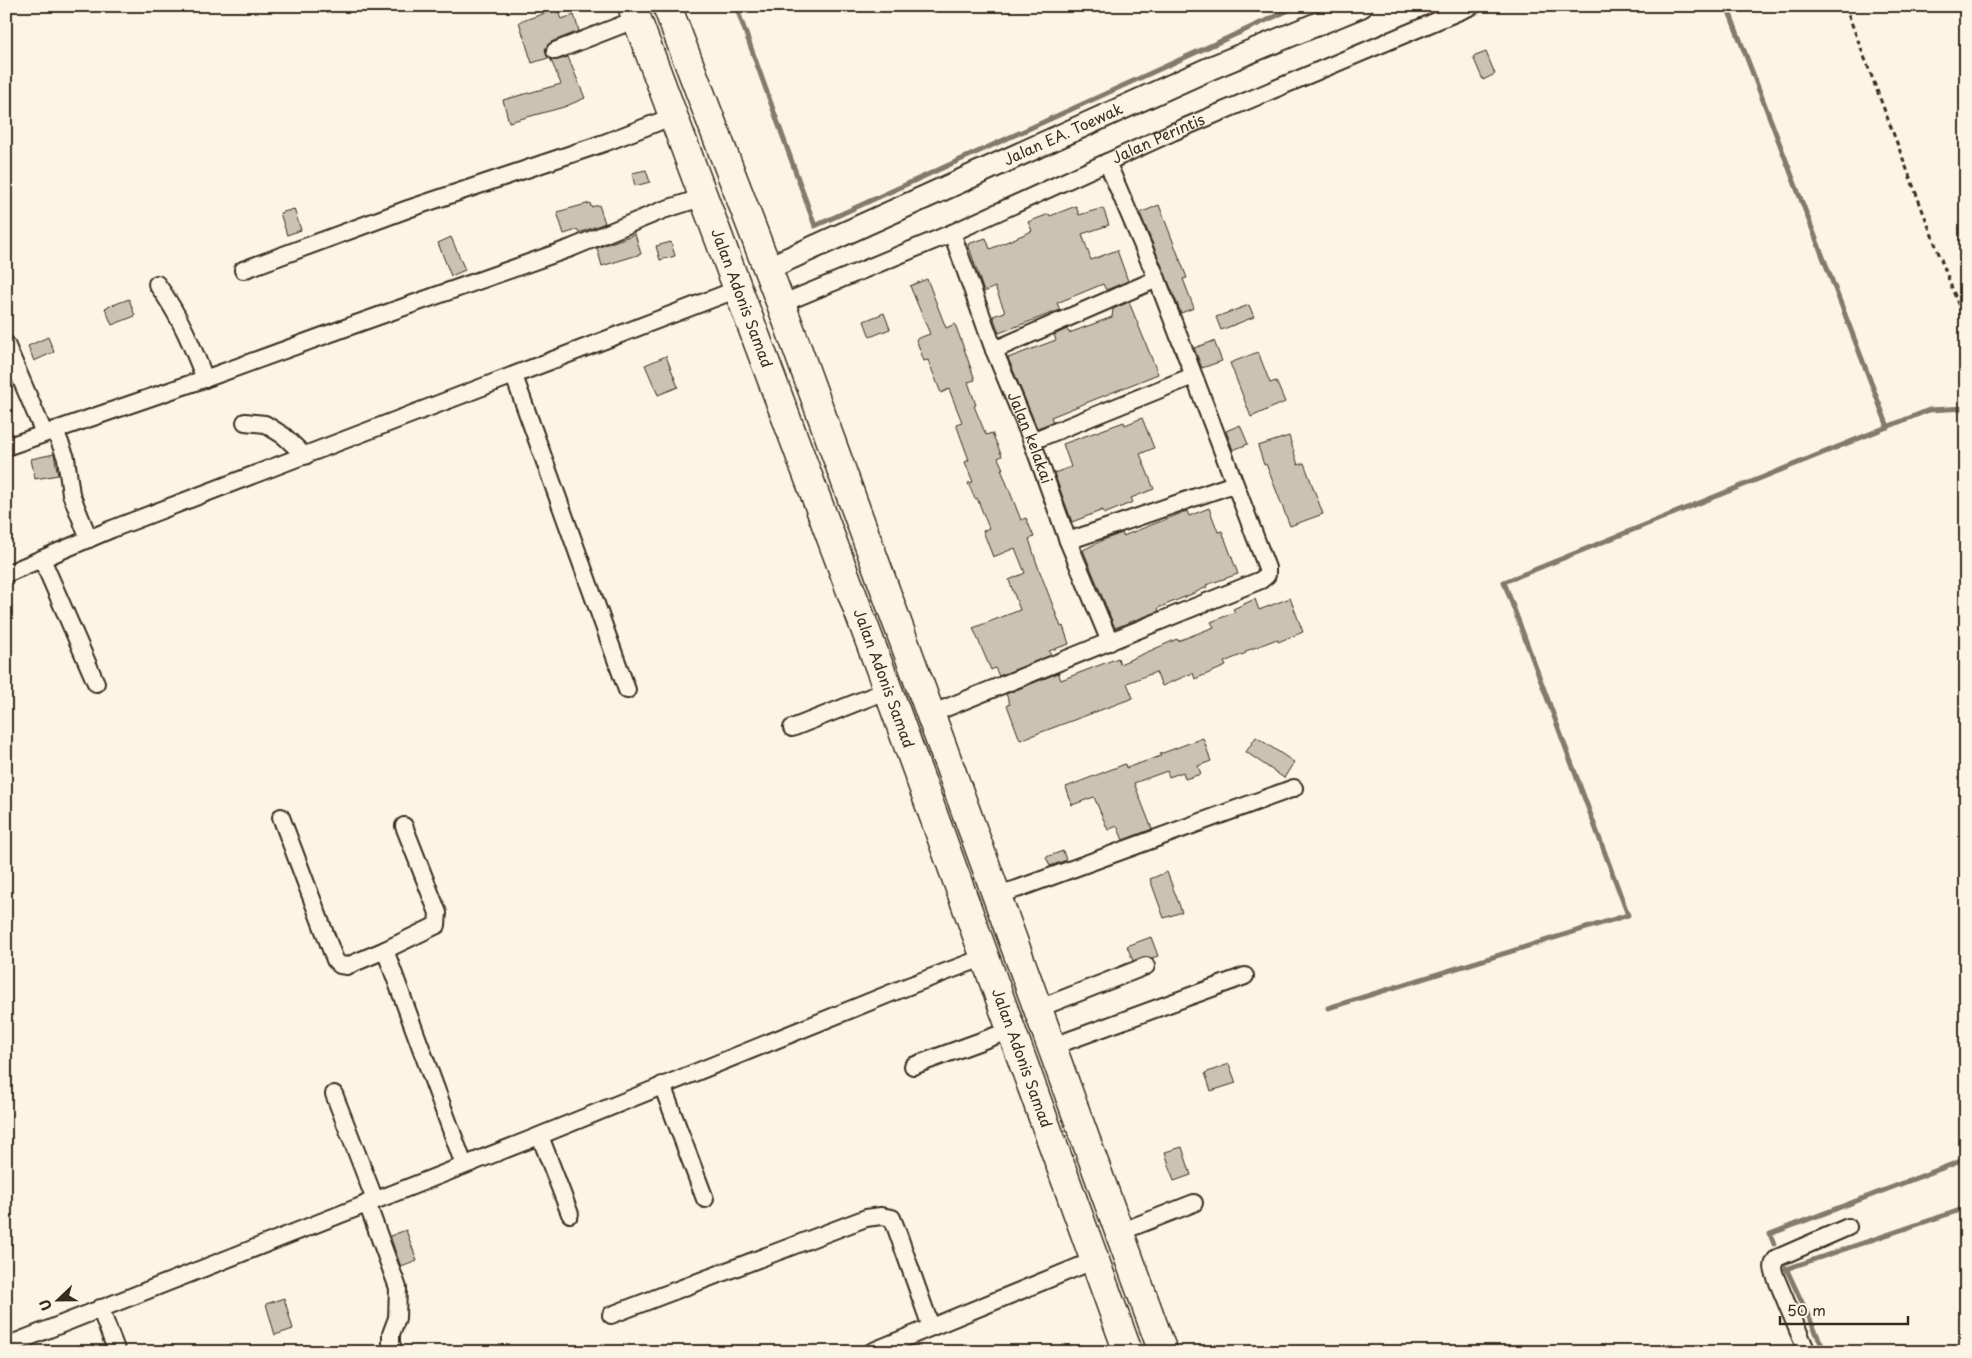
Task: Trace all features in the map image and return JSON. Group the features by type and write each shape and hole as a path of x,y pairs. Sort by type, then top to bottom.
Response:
{"highway":[{"path":"668,6 781,304 940,710 1006,892 1037,1009 1163,1352"},
{"name":"Jalan Adonis Samad","path":"635,13 888,690 1128,1352"},
{"path":"655,66 686,55"}],"street":[{"name":"Jalan EA. Toewak","path":"768,268 1214,67 1361,6"},
{"name":"Jalan Perintis","path":"781,304 952,233 1173,132 1472,6"},
{"path":"556,51 635,13"},
{"path":"243,270 408,209 604,143 674,116"},
{"path":"940,710 1261,580 1267,575 1267,568 1157,279 1107,162"},
{"path":"6,447 204,379 571,248 656,213 704,197"},
{"name":"Jalan kelakai","path":"952,233 994,350 1032,441 1068,541 1110,642"},
{"path":"994,350 1157,279"},
{"path":"157,284 175,308 190,340 204,379"},
{"path":"6,574 89,539 738,289"},
{"path":"6,344 49,432 66,458 71,494 89,539"},
{"path":"514,376 626,690"},
{"path":"1032,441 1193,376"},
{"path":"245,422 265,424 284,436 305,456"},
{"path":"1068,541 1234,484"},
{"path":"42,559 96,683"},
{"path":"792,728 888,690"},
{"path":"1006,892 1294,788"},
{"path":"281,816 335,960 340,965 347,966 385,950 437,924 438,913 404,826"},
{"path":"385,950 464,1165"},
{"path":"6,1346 540,1136 911,984 985,958"},
{"path":"1037,1009 1146,966"},
{"path":"1051,1047 1245,976"},
{"path":"913,1066 1011,1030"},
{"path":"662,1085 706,1199"},
{"path":"334,1094 398,1288 398,1318 391,1334 394,1352"},
{"path":"540,1136 570,1214"},
{"path":"1120,1232 1191,1204"},
{"path":"611,1315 866,1218 882,1216 892,1218 931,1327"},
{"path":"1807,1352 1773,1270 1774,1262 1777,1258 1848,1227"},
{"path":"871,1352 1095,1260"},
{"path":"100,1308 116,1352"}],"path":[{"path":"1845,6 1966,325"}],"building":[{"path":"557,9 561,19 574,15 579,31 551,42 545,49 548,58 532,63 519,22"},
{"path":"1486,52 1495,74 1483,80 1473,57"},
{"path":"568,57 585,98 564,107 509,122 503,100 561,84 551,60"},
{"path":"646,170 650,182 635,186 632,173"},
{"path":"590,203 591,207 599,205 605,223 579,233 577,230 564,234 557,212"},
{"path":"1159,205 1187,278 1183,279 1194,308 1181,313 1140,213"},
{"path":"1076,206 1079,215 1103,208 1109,225 1082,234 1091,260 1117,250 1128,281 1106,290 1103,284 1057,303 1060,310 999,333 993,316 1005,312 995,287 984,292 968,244 986,238 990,249 1032,231 1028,222"},
{"path":"294,209 301,230 287,235 280,213"},
{"path":"635,234 641,254 602,266 597,248"},
{"path":"451,237 465,270 451,276 438,243"},
{"path":"671,242 675,256 660,260 656,246"},
{"path":"927,279 946,328 955,324 975,380 968,382 976,405 974,406 986,435 992,433 1002,456 998,458 1003,469 1001,469 1021,520 1026,518 1034,537 1029,539 1037,564 1069,644 1049,651 1051,655 999,676 995,668 991,670 973,628 1020,610 1009,580 1025,573 1015,548 993,557 983,531 989,528 977,498 975,499 968,483 973,482 965,462 969,460 956,424 962,422 949,389 941,393 928,360 924,361 916,339 930,334 910,286"},
{"path":"129,299 135,316 112,325 105,308"},
{"path":"1129,302 1158,374 1051,417 1053,422 1037,428 1008,358 1056,340 1054,335 1067,329 1069,333 1112,317 1113,309"},
{"path":"1249,305 1254,317 1221,330 1216,317"},
{"path":"884,313 890,329 870,337 864,321"},
{"path":"48,337 54,352 34,361 28,346"},
{"path":"1214,341 1222,361 1202,368 1194,348"},
{"path":"1258,352 1270,383 1276,381 1285,402 1251,417 1230,363"},
{"path":"666,356 678,387 658,395 645,365"},
{"path":"1142,418 1154,448 1140,454 1154,489 1131,498 1133,502 1104,514 1103,510 1072,522 1054,473 1071,467 1063,444 1124,422 1125,425"},
{"path":"1240,425 1248,444 1233,450 1226,431"},
{"path":"1289,436 1298,465 1304,463 1323,514 1290,526 1258,446"},
{"path":"54,454 58,475 35,479 31,459"},
{"path":"1209,508 1218,532 1222,531 1238,574 1206,585 1207,587 1158,608 1159,611 1115,628 1083,550 1103,540 1122,533 1123,536 1187,511 1189,516"},
{"path":"1290,598 1303,632 1278,642 1277,639 1246,651 1246,653 1224,662 1226,666 1195,679 1193,673 1162,686 1156,672 1127,683 1133,698 1020,740 1007,705 1010,704 1006,694 1058,673 1061,680 1118,658 1120,664 1177,639 1178,641 1214,627 1211,622 1235,612 1233,609 1255,599 1259,610"},
{"path":"1256,737 1294,762 1284,778 1246,752"},
{"path":"1203,738 1211,761 1198,766 1201,774 1185,779 1183,772 1169,777 1167,771 1134,783 1152,829 1123,840 1117,826 1108,830 1094,797 1072,805 1066,787 1125,764 1126,768 1161,756 1160,754"},
{"path":"1063,851 1066,860 1050,866 1046,857"},
{"path":"1167,872 1182,912 1164,918 1150,879"},
{"path":"1151,937 1158,956 1152,958 1143,957 1133,961 1127,946"},
{"path":"1229,1064 1236,1083 1211,1091 1205,1073"},
{"path":"1182,1147 1191,1175 1174,1181 1165,1152"},
{"path":"406,1230 417,1261 401,1267 390,1236"},
{"path":"284,1298 293,1329 275,1335 266,1304"}],"waterway":[{"path":"736,6 815,226 1298,6"},
{"path":"1727,6 1888,427"},
{"path":"1328,1008 1628,915 1504,582 1929,410 1966,408"},
{"path":"1774,1244 1770,1234 1966,1159"},
{"path":"1786,1269 1966,1208"},
{"path":"1786,1268 1825,1352"}]}
